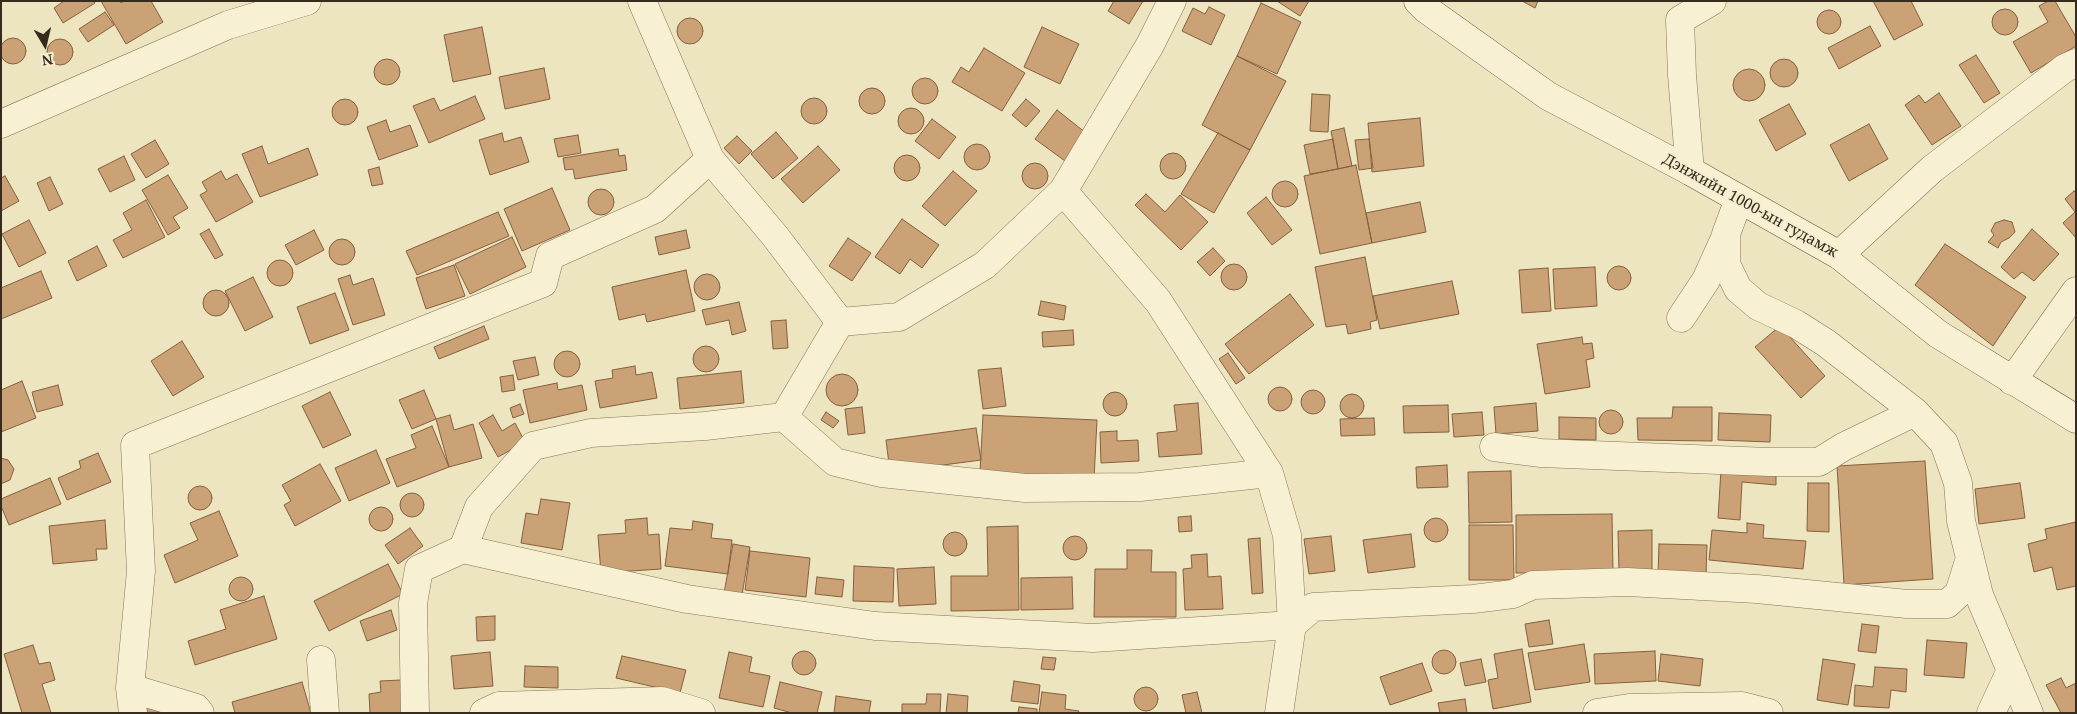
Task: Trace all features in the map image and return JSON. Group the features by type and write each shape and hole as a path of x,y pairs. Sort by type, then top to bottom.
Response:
{"street":[{"path":"1,124 228,25 307,1"},
{"path":"642,1 710,159 775,236 840,322"},
{"path":"840,322 899,317 985,265 1063,191 1150,45 1172,1"},
{"name":"Дэнжийн 1000-ын гудамж","path":"1418,1 1426,9 1548,96 1690,171 1838,255 1938,334 2076,419"},
{"path":"1690,171 1682,75 1680,20 1712,1"},
{"path":"1838,255 1932,169 2064,68 2076,63"},
{"path":"200,713 196,708 132,700 142,571 135,445 543,283 550,256 655,209 710,159"},
{"path":"1063,191 1158,301 1269,473 1287,535 1292,625 1279,713"},
{"path":"1681,318 1706,280 1739,199"},
{"path":"1726,234 1726,264 1738,289 1758,306 1796,324 1826,343 1915,412 1944,443 1958,483 1961,521 1979,595 2028,713"},
{"path":"2012,381 2076,291"},
{"path":"784,417 840,322"},
{"path":"1494,448 1541,453 1769,462 1819,462 1843,447 1915,412"},
{"path":"463,549 479,507 533,446 591,433 705,426 784,417 835,462 880,474 1025,488 1140,487 1269,473"},
{"path":"414,713 413,604 419,569 463,549 687,600 876,626 1093,638 1292,625 1313,607 1473,599 1513,594 1533,585 1636,583 1758,589 1907,604 1947,604 1959,593 1970,558"},
{"path":"321,660 325,713"},
{"path":"1991,713 2011,670"},
{"path":"484,713 499,706 657,707 701,713"},
{"path":"1597,713 1629,708 1742,706 1770,713"}],"building":[{"path":"64,1 94,1 95,3 63,23 54,8"},
{"path":"101,1 120,1 121,3 124,1 151,1 163,22 126,44"},
{"path":"1114,1 1143,1 1129,24 1108,11"},
{"path":"1277,1 1309,1 1300,16"},
{"path":"1522,1 1538,1 1535,8"},
{"path":"1873,1 1911,1 1923,25 1894,40"},
{"path":"2048,1 2055,1 2076,37 2076,46 2031,73 2013,42 2048,22 2039,6"},
{"path":"1261,3 1301,22 1277,74 1237,56"},
{"path":"1209,7 1225,15 1211,45 1182,31 1193,8 1205,14"},
{"path":"2005,9 2014,13 2018,22 2014,31 2005,35 1996,31 1992,22 1996,13"},
{"path":"1829,10 1838,13 1841,22 1838,31 1829,34 1820,31 1817,22 1820,13"},
{"path":"105,12 114,25 88,42 79,29"},
{"path":"690,18 699,22 703,31 699,40 690,44 681,40 677,31 681,22"},
{"path":"1870,26 1881,46 1839,69 1828,48"},
{"path":"482,27 491,74 453,82 444,35"},
{"path":"1042,27 1079,44 1060,84 1024,67"},
{"path":"13,38 22,42 26,51 22,60 13,64 4,60 0,51 4,42"},
{"path":"60,39 69,43 73,52 69,61 60,65 51,61 47,52 51,43"},
{"path":"984,48 1025,73 1002,111 952,82 961,67 969,72"},
{"path":"1976,55 2000,93 1984,103 1959,65"},
{"path":"1237,56 1286,81 1250,150 1202,125"},
{"path":"387,59 396,63 400,72 396,81 387,85 378,81 374,72 378,63"},
{"path":"1784,59 1794,63 1798,73 1794,83 1784,87 1774,83 1770,73 1774,63"},
{"path":"544,68 550,99 505,109 499,77"},
{"path":"1749,69 1761,73 1765,85 1761,97 1749,101 1737,97 1733,85 1737,73"},
{"path":"925,78 934,82 938,91 934,100 925,104 916,100 912,91 916,82"},
{"path":"872,88 881,92 885,101 881,110 872,114 863,110 859,101 863,92"},
{"path":"1939,93 1961,126 1932,145 1905,105 1919,95 1925,103"},
{"path":"1312,94 1330,95 1328,132 1310,131"},
{"path":"475,96 485,119 429,143 413,106 434,98 440,111"},
{"path":"814,98 823,102 827,111 823,120 814,124 805,120 801,111 805,102"},
{"path":"345,99 354,103 358,112 354,121 345,125 336,121 332,112 336,103"},
{"path":"1026,99 1040,111 1026,127 1012,115"},
{"path":"1789,104 1806,134 1776,151 1759,120"},
{"path":"911,108 920,112 924,121 920,130 911,134 902,130 898,121 902,112"},
{"path":"1057,110 1086,133 1065,161 1035,139"},
{"path":"1420,118 1424,166 1372,172 1368,123"},
{"path":"932,119 956,137 939,159 915,141"},
{"path":"386,120 390,132 410,125 418,146 379,160 367,127"},
{"path":"1869,124 1888,159 1849,181 1830,145"},
{"path":"1344,128 1352,166 1338,169 1331,131"},
{"path":"776,132 798,158 773,179 751,154"},
{"path":"502,133 504,142 521,137 529,162 490,175 479,140"},
{"path":"1218,133 1250,150 1214,213 1181,194"},
{"path":"578,135 581,153 558,157 554,139"},
{"path":"737,136 752,151 739,164 724,148"},
{"path":"1333,139 1338,169 1310,174 1304,145"},
{"path":"1369,139 1373,168 1359,170 1355,140"},
{"path":"155,140 169,164 146,178 131,154"},
{"path":"977,144 986,148 990,157 986,166 977,170 968,166 964,157 968,148"},
{"path":"262,146 268,164 308,148 318,175 260,197 242,154"},
{"path":"818,146 840,170 803,203 781,179"},
{"path":"618,149 619,156 625,155 627,170 575,179 573,169 565,170 563,158"},
{"path":"1173,153 1182,157 1186,166 1182,175 1173,179 1164,175 1160,166 1164,157"},
{"path":"907,155 916,159 920,168 916,177 907,181 898,177 894,168 898,159"},
{"path":"124,156 135,180 110,192 98,169"},
{"path":"1035,163 1044,167 1048,176 1044,185 1035,189 1026,185 1022,176 1026,167"},
{"path":"1356,165 1372,243 1320,254 1304,176"},
{"path":"379,167 383,184 372,186 368,170"},
{"path":"221,171 226,180 237,174 253,202 216,222 200,195 207,191 202,182"},
{"path":"953,171 977,191 945,226 922,206"},
{"path":"168,175 188,208 173,217 180,228 168,235 142,190"},
{"path":"5,176 19,201 1,211 1,178"},
{"path":"50,177 63,204 49,211 37,183"},
{"path":"1285,181 1294,185 1298,194 1294,203 1285,207 1276,203 1272,194 1276,185"},
{"path":"552,188 570,230 522,251 504,209"},
{"path":"601,189 610,193 614,202 610,211 601,215 592,211 588,202 592,193"},
{"path":"2074,191 2076,193 2076,238 2063,223 2075,212 2065,199"},
{"path":"1146,194 1165,212 1180,195 1208,222 1181,250 1135,205"},
{"path":"1266,197 1292,230 1272,245 1247,213"},
{"path":"146,200 165,237 123,258 113,240 132,230 123,213"},
{"path":"1420,202 1426,232 1372,243 1366,213"},
{"path":"498,212 509,236 417,275 406,251"},
{"path":"902,219 939,245 922,268 910,259 900,274 875,257"},
{"path":"29,220 46,253 19,267 2,234"},
{"path":"2004,220 2012,222 2015,232 2001,242 1998,248 1988,242 1994,235 1991,231 1995,223"},
{"path":"209,229 223,255 215,259 200,234"},
{"path":"2032,229 2059,254 2034,281 2022,272 2014,279 2001,267"},
{"path":"314,230 324,250 296,265 285,245"},
{"path":"686,230 690,248 659,255 655,237"},
{"path":"512,237 526,267 470,294 455,264"},
{"path":"848,238 871,253 852,281 829,266"},
{"path":"342,239 351,243 355,252 351,261 342,265 333,261 329,252 333,243"},
{"path":"1945,244 2026,297 1993,346 1915,285"},
{"path":"97,246 107,266 77,281 68,261"},
{"path":"1213,248 1225,261 1210,276 1197,262"},
{"path":"1365,257 1377,320 1370,322 1371,329 1348,334 1346,324 1326,327 1315,267"},
{"path":"280,260 289,264 293,273 289,282 280,286 271,282 267,273 271,264"},
{"path":"1234,264 1243,268 1247,277 1243,286 1234,290 1225,286 1221,277 1225,268"},
{"path":"454,265 465,296 426,309 416,278"},
{"path":"1619,266 1624,267 1630,273 1630,283 1624,289 1619,290 1614,289 1608,283 1607,278 1608,273 1614,267"},
{"path":"1595,267 1597,306 1555,309 1553,269"},
{"path":"1548,268 1551,311 1522,313 1519,270"},
{"path":"686,270 695,311 647,322 645,314 619,320 612,287"},
{"path":"41,271 52,298 1,319 1,288"},
{"path":"707,274 716,278 720,287 716,296 707,300 698,296 694,287 698,278"},
{"path":"350,275 353,285 373,278 385,315 353,325 338,279"},
{"path":"253,277 273,317 245,331 225,291"},
{"path":"1452,281 1459,314 1380,329 1373,296"},
{"path":"216,290 225,294 229,303 225,312 216,316 207,312 203,303 207,294"},
{"path":"335,293 349,330 310,344 297,307"},
{"path":"1290,294 1314,325 1249,374 1225,344"},
{"path":"1041,301 1066,306 1064,320 1038,315"},
{"path":"739,302 746,331 732,335 729,320 706,325 702,310"},
{"path":"786,320 788,348 773,349 771,321"},
{"path":"484,326 489,339 439,359 434,347"},
{"path":"1780,326 1825,376 1801,398 1755,347"},
{"path":"1073,330 1074,345 1043,347 1042,332"},
{"path":"1582,337 1583,344 1592,343 1594,358 1586,360 1590,387 1545,394 1537,344"},
{"path":"182,341 204,377 173,396 151,361"},
{"path":"706,346 715,350 719,359 715,368 706,372 697,368 693,359 697,350"},
{"path":"567,351 576,355 580,364 576,373 567,377 558,373 554,364 558,355"},
{"path":"1228,353 1245,378 1236,384 1219,359"},
{"path":"535,357 539,375 518,380 513,361"},
{"path":"635,366 636,375 652,372 657,398 600,408 595,381 613,378 612,370"},
{"path":"1001,368 1006,406 983,409 978,370"},
{"path":"741,371 744,403 680,409 677,378"},
{"path":"842,374 848,375 853,379 857,384 857,396 853,401 848,405 842,406 836,405 831,401 827,396 826,390 827,384 831,379 836,375"},
{"path":"513,375 515,390 502,392 500,377"},
{"path":"22,381 36,418 1,432 1,390"},
{"path":"557,383 558,390 582,385 587,410 530,423 523,390"},
{"path":"58,385 63,405 37,412 32,392"},
{"path":"1280,387 1289,390 1292,399 1289,408 1280,411 1271,408 1268,399 1271,390"},
{"path":"424,390 436,419 412,429 399,400"},
{"path":"1313,390 1322,393 1325,402 1322,411 1313,414 1304,411 1301,402 1304,393"},
{"path":"330,392 351,435 323,448 302,406"},
{"path":"1115,392 1124,395 1127,404 1124,413 1115,416 1106,413 1103,404 1106,395"},
{"path":"1352,394 1361,397 1364,406 1361,415 1352,418 1343,415 1340,406 1343,397"},
{"path":"1198,403 1202,454 1159,457 1157,433 1177,431 1174,405"},
{"path":"1536,403 1538,431 1496,434 1494,407"},
{"path":"520,404 524,414 513,418 510,408"},
{"path":"1448,405 1449,432 1404,433 1403,406"},
{"path":"862,407 865,433 848,435 845,409"},
{"path":"1673,407 1712,407 1712,441 1638,440 1637,418 1672,418"},
{"path":"1611,410 1620,413 1623,422 1620,431 1611,434 1602,431 1599,422 1602,413"},
{"path":"826,412 839,421 833,428 821,420"},
{"path":"1482,412 1484,435 1454,437 1452,414"},
{"path":"1719,413 1771,415 1770,442 1718,440"},
{"path":"450,415 454,430 473,424 482,458 449,467 436,419"},
{"path":"493,415 502,431 515,423 525,442 498,457 479,423"},
{"path":"983,415 1097,420 1094,479 980,473"},
{"path":"1559,417 1596,418 1596,440 1559,439"},
{"path":"1374,418 1375,435 1341,436 1340,419"},
{"path":"432,426 449,467 397,487 386,459 416,448 411,435"},
{"path":"976,428 981,460 890,472 886,440"},
{"path":"1117,431 1117,441 1138,440 1139,461 1101,463 1100,432"},
{"path":"376,450 390,483 349,501 335,468"},
{"path":"98,453 111,482 67,500 58,478 81,468 79,461"},
{"path":"1,458 8,460 14,469 10,480 3,483 1,483"},
{"path":"1925,461 1933,579 1844,585 1837,466"},
{"path":"320,464 341,501 295,526 284,505 291,501 282,485"},
{"path":"1447,465 1448,487 1417,488 1416,467"},
{"path":"1721,470 1776,473 1776,485 1742,482 1740,520 1718,518"},
{"path":"1511,471 1512,522 1469,523 1468,472"},
{"path":"50,478 61,504 9,525 1,506 1,499"},
{"path":"1808,483 1829,483 1829,532 1807,531"},
{"path":"2020,483 2025,518 1979,524 1975,489"},
{"path":"200,486 209,489 212,498 209,507 200,510 191,507 188,498 191,489"},
{"path":"412,493 421,496 424,505 421,514 412,517 403,514 400,505 403,496"},
{"path":"541,499 570,503 562,550 521,543 526,513 538,515"},
{"path":"381,507 390,510 393,519 390,528 381,531 372,528 369,519 372,510"},
{"path":"219,511 238,556 175,583 164,555 198,540 190,523"},
{"path":"1612,514 1613,572 1516,573 1516,515"},
{"path":"1191,516 1192,531 1179,532 1178,517"},
{"path":"647,518 648,535 659,534 661,569 601,573 598,535 626,533 625,520"},
{"path":"1436,518 1441,519 1447,525 1447,535 1441,541 1436,542 1431,541 1425,535 1424,530 1425,525 1431,519"},
{"path":"105,520 107,549 96,549 97,560 53,564 49,526"},
{"path":"693,521 713,524 711,538 732,540 728,574 665,566 670,528 692,530"},
{"path":"2076,522 2076,586 2057,590 2052,567 2034,572 2028,544 2047,539 2045,529"},
{"path":"1747,523 1764,525 1763,538 1806,541 1803,569 1709,560 1712,530 1747,533"},
{"path":"1469,525 1513,525 1514,580 1469,580"},
{"path":"1018,526 1019,610 951,611 951,576 988,576 987,527"},
{"path":"410,528 423,546 398,564 385,545"},
{"path":"1652,530 1652,572 1619,573 1618,531"},
{"path":"955,532 964,535 967,544 964,553 955,556 946,553 943,544 946,535"},
{"path":"1411,534 1415,567 1368,573 1363,540"},
{"path":"1075,536 1084,539 1087,548 1084,557 1075,560 1066,557 1063,548 1066,539"},
{"path":"1331,536 1335,571 1309,574 1304,539"},
{"path":"1260,538 1263,593 1252,594 1248,539"},
{"path":"733,544 750,547 742,595 724,593"},
{"path":"1659,544 1707,545 1706,575 1658,574"},
{"path":"1127,550 1152,550 1151,572 1176,572 1176,617 1094,617 1095,569 1127,569"},
{"path":"750,551 810,558 806,597 745,590"},
{"path":"1207,554 1208,577 1221,576 1223,609 1185,610 1183,569 1192,568 1191,555"},
{"path":"388,564 403,594 329,631 314,601"},
{"path":"854,566 894,568 893,602 853,601"},
{"path":"934,567 936,604 899,606 897,569"},
{"path":"241,577 250,580 253,589 250,598 241,601 232,598 229,589 232,580"},
{"path":"817,577 844,580 842,597 815,594"},
{"path":"1072,577 1073,609 1021,610 1021,578"},
{"path":"264,596 277,639 195,665 188,641 226,629 220,610"},
{"path":"391,610 397,630 367,641 360,621"},
{"path":"495,616 495,640 477,641 476,617"},
{"path":"1549,620 1553,644 1529,647 1525,624"},
{"path":"1862,624 1879,626 1876,653 1858,651"},
{"path":"1927,640 1967,643 1964,678 1924,675"},
{"path":"1584,644 1590,682 1535,690 1528,653"},
{"path":"33,645 39,664 50,662 55,680 42,684 51,713 22,713 4,654"},
{"path":"1522,649 1531,702 1493,709 1488,680 1498,678 1494,654"},
{"path":"1444,650 1453,653 1456,662 1453,671 1444,674 1435,671 1432,662 1435,653"},
{"path":"804,651 813,654 816,663 813,672 804,675 795,672 792,663 795,654"},
{"path":"1655,651 1656,681 1595,684 1594,654"},
{"path":"490,652 493,686 454,689 451,656"},
{"path":"729,652 752,657 749,672 770,676 763,707 719,698"},
{"path":"1661,654 1703,659 1700,686 1658,681"},
{"path":"622,656 686,670 680,693 616,678"},
{"path":"1043,657 1056,658 1054,670 1041,669"},
{"path":"1481,659 1486,682 1465,686 1460,663"},
{"path":"1823,659 1855,664 1848,705 1817,700"},
{"path":"1422,663 1432,691 1390,705 1380,677"},
{"path":"525,666 558,667 558,688 524,687"},
{"path":"1875,667 1907,669 1906,692 1891,690 1889,708 1854,706 1855,685 1873,687"},
{"path":"2061,678 2066,688 2076,683 2076,713 2061,713 2046,685"},
{"path":"401,680 404,713 370,713 369,694 381,692 380,681"},
{"path":"1014,681 1040,685 1038,704 1011,701"},
{"path":"302,682 311,713 235,713 232,702"},
{"path":"780,682 822,692 817,713 792,713 774,708"},
{"path":"1146,687 1155,690 1158,699 1155,708 1146,711 1137,708 1134,699 1137,690"},
{"path":"1042,692 1066,695 1065,709 1079,711 1078,713 1039,713"},
{"path":"1197,692 1202,713 1186,713 1182,695"},
{"path":"927,694 941,694 940,713 902,713 902,704 926,704"},
{"path":"948,694 968,696 967,713 946,713"},
{"path":"836,696 871,701 869,713 834,713"},
{"path":"1465,699 1467,713 1440,713 1438,703"},
{"path":"158,703 161,713 146,713 144,707"},
{"path":"1019,707 1037,709 1037,713 1018,713"}]}
